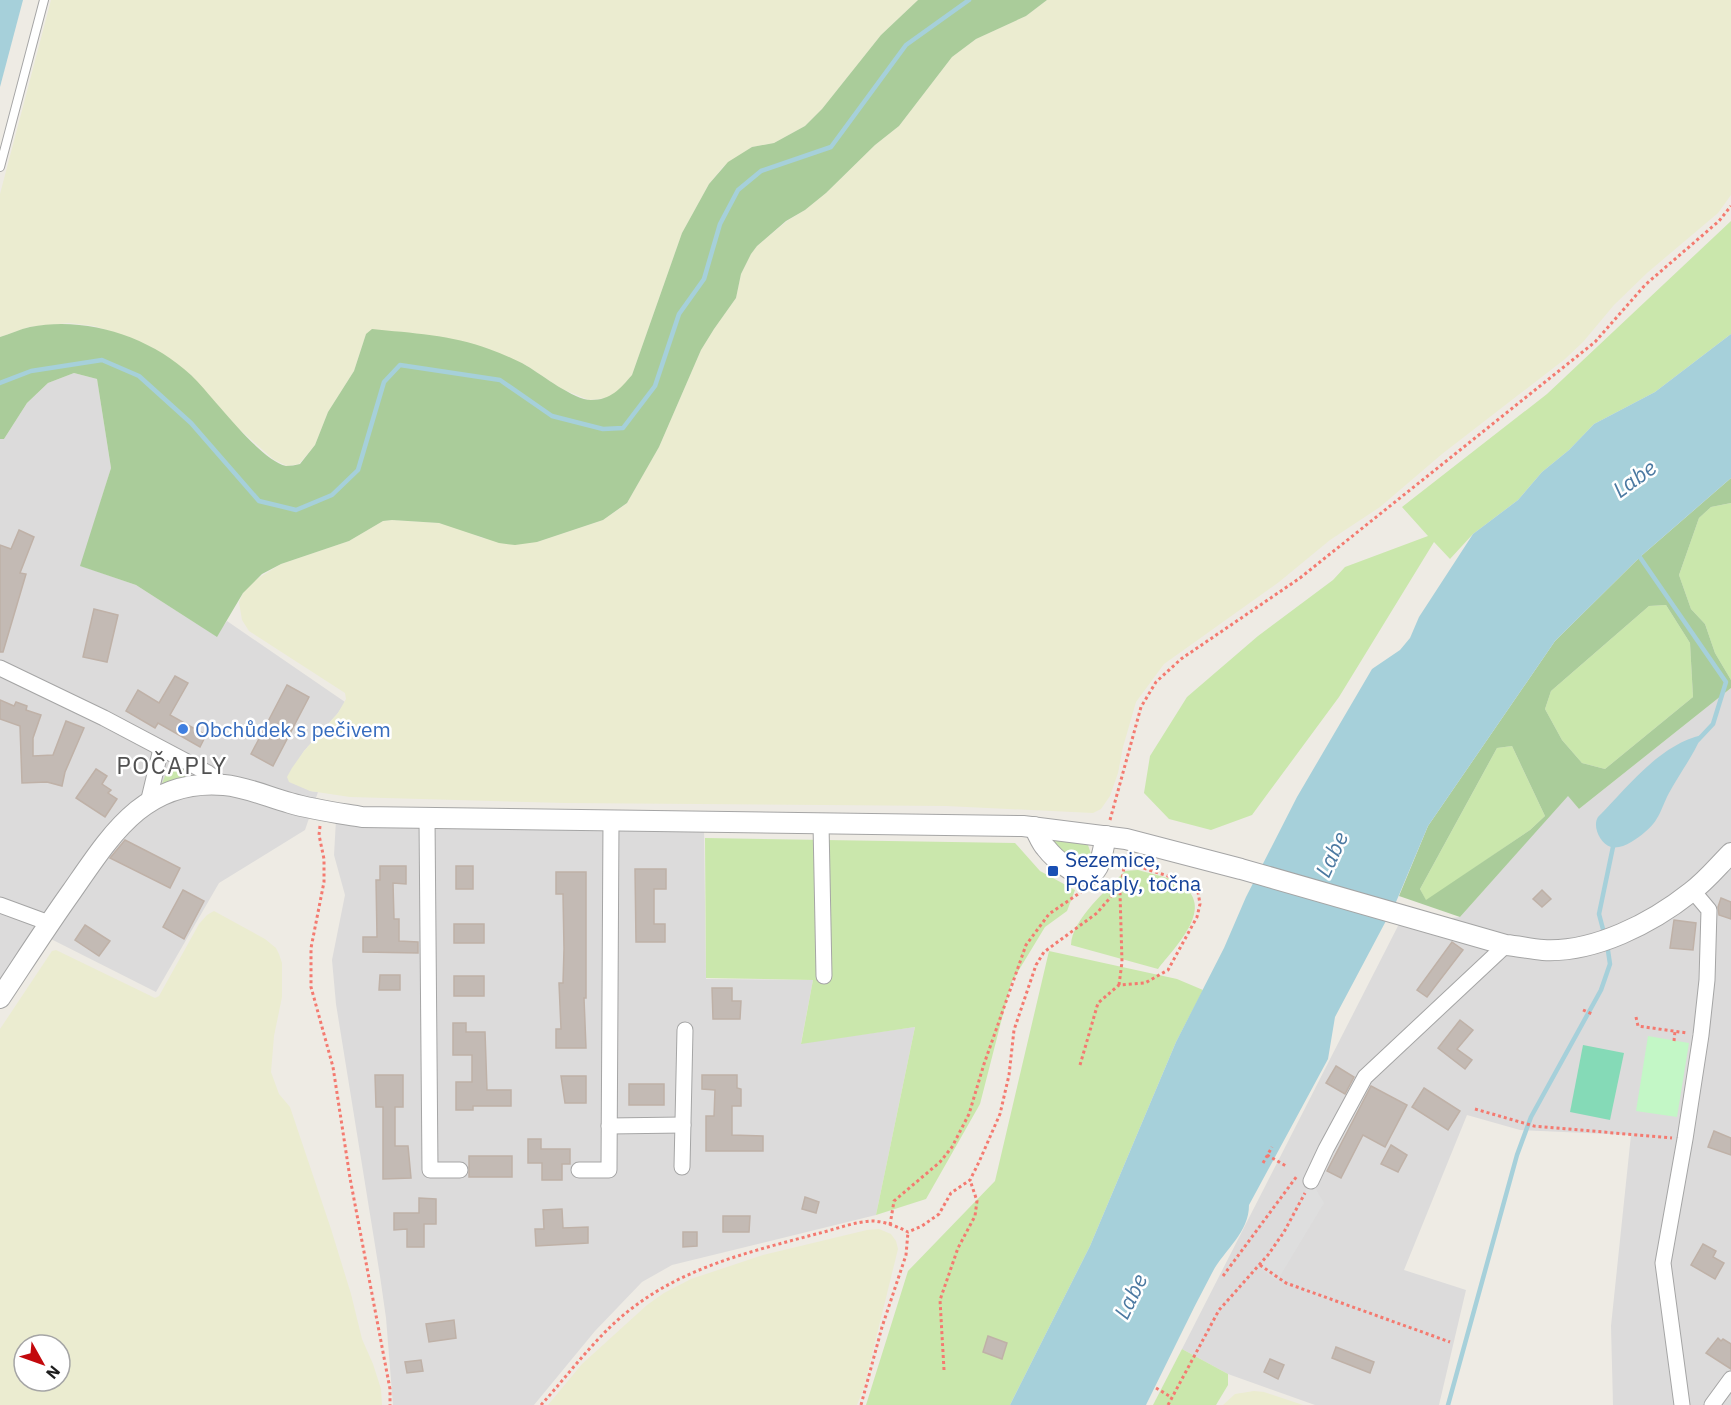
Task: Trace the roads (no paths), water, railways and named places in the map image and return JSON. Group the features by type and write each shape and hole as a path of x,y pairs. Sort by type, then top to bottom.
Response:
{"street":[{"path":"0,668 104,718 208,773 224,785"},
{"path":"148,803 161,749"},
{"path":"0,998 110,836 128,817 148,803 168,792 190,787 224,785 243,788 291,804 362,817 1034,827 1126,840 1241,869 1506,945 1544,950 1585,946 1630,930 1663,913 1693,891 1731,853"},
{"path":"427,819 430,1170 460,1170"},
{"path":"579,1170 609,1170 611,821"},
{"path":"821,824 824,976"},
{"path":"1034,827 1046,848 1072,871 1083,876 1095,870 1106,836"},
{"path":"1682,1405 1663,1263 1685,1139 1707,980 1709,910 1693,891"},
{"path":"0,905 49,923"},
{"path":"1306,1176 1326,1149 1365,1077 1506,945"},
{"path":"682,1167 685,1030"},
{"path":"609,1126 683,1125"},
{"path":"1712,1405 1731,1379"}],"lane":[{"path":"0,167 44,0"}],"water":[{"path":"0,0 23,0 0,87"},
{"name":"Labe","path":"1731,334 1731,478 1640,557 1555,641 1428,826 1396,902 1335,1017 1328,1059 1249,1205 1245,1224 1212,1273 1146,1405 1010,1405 1090,1246 1176,1042 1224,948 1246,897 1297,797 1372,669 1400,650 1410,638 1419,617 1473,534 1518,500 1542,472 1569,450 1594,424 1655,392"},
{"path":"1702,735 1650,827 1634,841 1620,847 1611,847 1603,842 1596,825 1598,817 1658,757 1686,740"}],"waterway":[{"path":"0,383 31,371 102,360 139,376 191,423 259,501 296,510 332,495 358,470 384,382 400,365 500,380 552,416 603,429 623,428 655,386 679,314 704,279 720,224 738,190 761,171 831,147 906,45 969,0"},
{"path":"1637,553 1726,682 1713,724 1698,740"},
{"path":"1604,933 1599,914 1614,842"},
{"path":"1448,1405 1517,1155 1531,1117 1601,990 1610,964 1607,944"}],"place":[{"name":"Obchůdek s pečivem","path":"183,729"},
{"name":"Sezemice, Počaply, točna","path":"1053,871"}],"district":[{"name":"POČAPLY","path":"172,765"}]}
